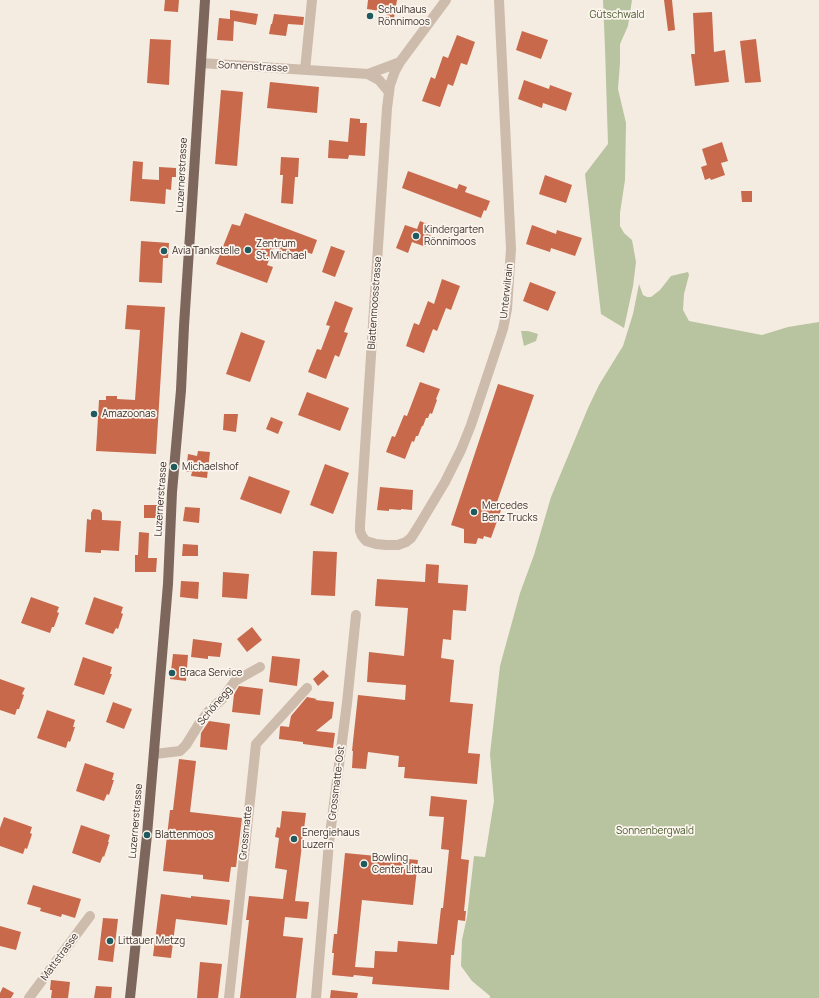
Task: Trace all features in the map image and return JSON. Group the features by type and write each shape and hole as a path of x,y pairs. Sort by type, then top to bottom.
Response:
{"main road":[{"name":"Luzernerstrasse","path":"130,998 144,864 168,584 172,492 181,390 205,0"}],"street":[{"path":"305,70 312,0"},
{"path":"400,62 446,0"},
{"name":"Unterwilrain","path":"366,541 376,544 398,545 411,538 445,482 461,450 503,329 507,309 511,249 499,0"},
{"name":"Sonnenstrasse","path":"200,63 368,74 400,62"},
{"name":"Blattenmoosstrasse","path":"366,541 360,531 360,526 389,92 395,71 400,62"},
{"path":"368,74 379,80 389,92"},
{"name":"Grossmatte-Ost","path":"316,998 329,842 347,704 356,616"},
{"name":"Schönegg","path":"154,754 180,751 186,745 208,712 223,698 235,682 260,668"},
{"name":"Grossmatte","path":"229,998 256,744 307,688"},
{"name":"Mattstrasse","path":"30,998 90,916"}],"green space":[{"name":"Gütschwald","path":"603,0 632,0 628,26 620,44 618,89 626,123 625,180 620,213 620,226 624,233 632,240 636,262 633,286 624,328 601,314 585,174 608,144"},
{"name":"Sonnenbergwald","path":"688,272 689,275 684,294 683,310 689,321 762,335 788,327 819,322 819,998 490,998 490,996 472,981 461,966 462,940 467,917 474,856 485,857 494,801 490,754 500,666 520,593 534,555 551,497 588,408 599,385 623,346 633,314 639,284 643,295 651,297 660,290 671,276"},
{"path":"521,331 528,331 538,334 536,341 524,346"}],"building":[{"path":"165,0 179,0 178,12 164,11"},
{"path":"368,0 397,0 393,24 385,23 387,12 367,9"},
{"path":"664,0 672,0 675,30 668,31"},
{"path":"230,10 258,14 256,25 234,21 233,41 217,40 219,18 230,19"},
{"path":"712,12 714,52 725,50 729,82 695,86 691,54 695,54 693,13"},
{"path":"274,14 304,17 303,25 288,24 286,36 269,34"},
{"path":"522,31 548,40 541,59 516,50"},
{"path":"457,35 475,42 467,65 461,63 453,86 448,84 440,107 422,101 431,77 435,79 443,56 448,58"},
{"path":"150,39 171,40 169,85 147,83"},
{"path":"756,39 761,82 745,83 740,41"},
{"path":"524,80 549,89 550,85 572,93 566,111 543,103 542,108 518,99"},
{"path":"270,82 319,87 317,113 267,108"},
{"path":"221,90 243,92 237,166 215,164"},
{"path":"350,118 360,119 360,123 367,123 365,156 349,155 348,159 328,158 329,140 348,142"},
{"path":"722,142 728,161 721,163 725,175 711,180 710,178 705,180 701,167 707,165 702,149"},
{"path":"281,157 299,158 298,177 295,177 293,204 281,203 283,175 280,175"},
{"path":"133,161 143,162 142,179 159,180 159,167 176,168 176,177 172,177 171,190 166,189 165,204 130,201"},
{"path":"408,171 457,189 459,184 467,187 465,192 490,201 486,211 484,210 481,218 402,188"},
{"path":"545,175 572,185 566,203 539,194"},
{"path":"741,191 752,191 752,202 742,202"},
{"name":"Zentrum St. Michael","path":"245,213 317,240 312,254 306,252 305,257 274,248 267,265 273,267 267,283 216,264 232,224 240,226"},
{"name":"Kindergarten Rönnimoos","path":"420,221 434,227 426,247 412,242 408,253 396,248 405,225 417,229"},
{"path":"532,225 556,234 557,230 582,238 575,256 551,248 550,252 526,244"},
{"path":"141,241 169,243 168,258 163,258 162,283 139,282"},
{"path":"331,246 345,251 335,277 322,272"},
{"path":"442,279 460,286 451,310 446,308 437,331 433,329 424,353 406,346 414,323 419,325 428,301 434,304"},
{"path":"530,282 556,292 548,311 523,301"},
{"path":"335,301 353,308 344,332 348,333 339,357 335,355 326,379 308,372 317,349 321,350 330,326 326,325"},
{"path":"127,305 165,307 156,454 96,451 99,400 106,400 106,396 117,396 117,399 135,400 140,330 125,329"},
{"path":"241,332 265,341 250,382 226,374"},
{"path":"420,382 440,389 432,414 430,413 428,418 426,418 418,436 416,436 414,442 412,441 405,459 386,452 392,436 395,437 404,415 407,416"},
{"path":"498,384 534,395 495,508 501,510 491,538 484,536 483,539 478,538 476,544 464,543 464,529 451,525"},
{"path":"307,392 349,408 340,431 298,415"},
{"path":"224,414 238,414 236,432 223,430"},
{"path":"271,417 283,422 278,434 266,429"},
{"path":"198,451 210,452 207,478 191,476 192,472 186,472 188,454 197,456"},
{"path":"325,464 349,473 333,514 310,505"},
{"path":"249,476 290,491 281,514 240,499"},
{"path":"380,487 413,490 412,510 377,510"},
{"path":"144,505 160,505 160,518 144,518"},
{"path":"185,507 200,508 199,523 183,521"},
{"path":"93,509 100,510 102,513 102,520 121,521 119,551 101,550 101,553 85,552 87,519 91,520 91,513"},
{"path":"139,532 149,533 148,558 157,558 156,572 135,572 135,555 138,555"},
{"path":"183,544 198,545 198,556 182,556"},
{"path":"313,551 337,552 335,596 311,595"},
{"path":"426,564 439,565 438,583 468,585 466,611 453,610 451,640 443,639 441,658 454,660 450,702 473,704 468,753 480,754 477,784 404,778 405,767 398,767 399,756 368,752 366,769 352,768 352,751 358,695 405,700 406,685 367,682 369,652 404,656 408,608 375,606 377,579 425,582"},
{"path":"223,572 249,574 247,599 222,597"},
{"path":"181,581 199,582 198,599 180,597"},
{"path":"31,597 59,607 57,612 59,613 50,633 21,623"},
{"path":"94,597 123,607 121,613 123,614 118,629 116,628 113,634 85,624"},
{"path":"252,627 262,640 247,652 237,639"},
{"path":"193,639 222,643 220,657 208,656 208,659 191,657"},
{"path":"173,654 188,655 186,681 170,679"},
{"path":"272,656 300,659 297,686 269,682"},
{"path":"83,657 112,667 110,674 112,674 104,695 74,685"},
{"path":"323,670 329,676 318,686 313,679"},
{"path":"0,679 25,688 22,694 24,695 19,709 17,709 15,715 0,710"},
{"path":"239,686 263,689 260,715 232,712 234,694"},
{"path":"307,697 317,699 315,700 334,702 332,718 316,731 335,733 333,748 279,739 280,727 289,727 291,716"},
{"path":"113,702 132,709 124,729 106,722"},
{"path":"47,710 75,720 73,727 75,727 70,742 68,741 66,748 37,738"},
{"path":"209,721 230,724 227,750 200,747 201,733"},
{"path":"179,759 196,761 190,812 242,818 236,867 231,867 229,882 203,879 203,875 163,871 170,810 173,810"},
{"path":"85,763 114,773 112,780 114,780 109,795 107,794 104,801 76,791"},
{"path":"431,796 467,800 461,859 469,860 464,911 466,911 465,921 458,920 454,955 451,955 449,990 372,984 373,977 332,975 334,934 337,934 345,853 418,860 413,905 362,900 355,967 374,968 375,951 397,952 398,941 437,944 441,908 443,908 449,850 441,849 444,817 429,816"},
{"path":"282,811 306,813 295,901 309,902 307,919 285,917 283,936 303,938 296,998 240,998 249,920 246,920 249,896 283,899 287,870 275,868 279,838 275,837 277,827 280,828"},
{"path":"4,817 32,827 30,833 32,834 27,849 25,848 23,854 0,846 0,828"},
{"path":"81,825 110,835 104,857 103,856 100,863 72,853"},
{"path":"33,885 81,899 75,918 62,914 61,917 40,911 41,908 27,904"},
{"path":"161,894 191,898 191,896 230,900 227,925 176,919 171,958 153,956"},
{"path":"103,918 118,919 113,962 98,960"},
{"path":"0,926 21,932 16,950 0,946"},
{"path":"200,962 222,964 218,998 197,998"},
{"path":"51,980 70,982 68,998 51,998"},
{"path":"96,986 112,987 111,998 94,998"},
{"path":"3,987 14,993 11,998 0,998 0,993"},
{"path":"331,990 358,993 357,998 330,998"}],"place":[{"name":"Schulhaus Rönnimoos","path":"370,16"},
{"name":"Kindergarten Rönnimoos","path":"416,236"},
{"name":"Zentrum St. Michael","path":"248,250"},
{"name":"Avia Tankstelle","path":"164,251"},
{"name":"Amazoonas","path":"94,414"},
{"name":"Michaelshof","path":"174,467"},
{"name":"Mercedes Benz Trucks","path":"474,512"},
{"name":"Braca Service","path":"172,673"},
{"name":"Blattenmoos","path":"147,835"},
{"name":"Energiehaus Luzern","path":"294,839"},
{"name":"Bowling Center Littau","path":"364,864"},
{"name":"Littauer Metzg","path":"110,941"}]}
